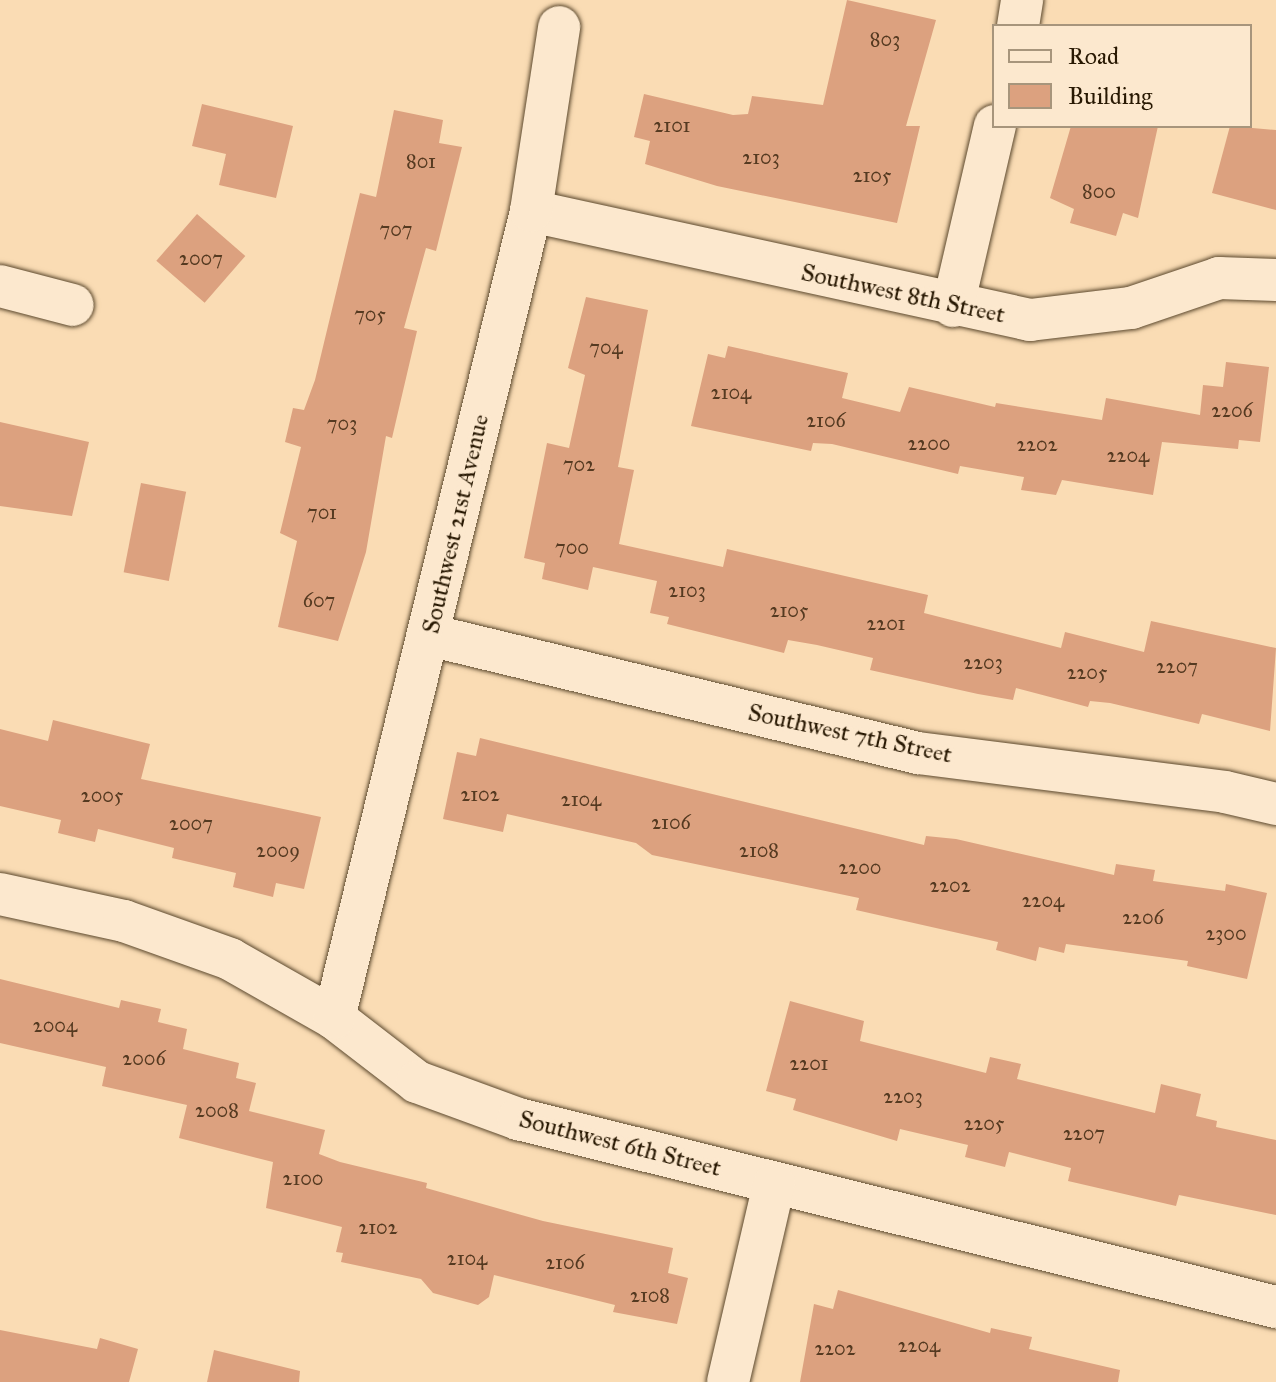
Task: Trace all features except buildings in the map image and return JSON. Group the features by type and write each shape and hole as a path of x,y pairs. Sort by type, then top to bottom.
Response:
{"street":[{"path":"1018,24 1022,0"},
{"name":"Southwest 21st Avenue","path":"334,1018 531,211 559,27"},
{"path":"953,306 995,128"},
{"name":"Southwest 8th Street","path":"531,211 953,306 1030,320 1131,308 1219,278 1276,280"},
{"path":"0,286 73,305"},
{"name":"Southwest 7th Street","path":"429,635 918,753 1225,792 1276,804"},
{"name":"Southwest 6th Street","path":"0,894 124,921 230,959 334,1018 417,1082 518,1119 1276,1307"},
{"path":"728,1382 774,1184"}]}
